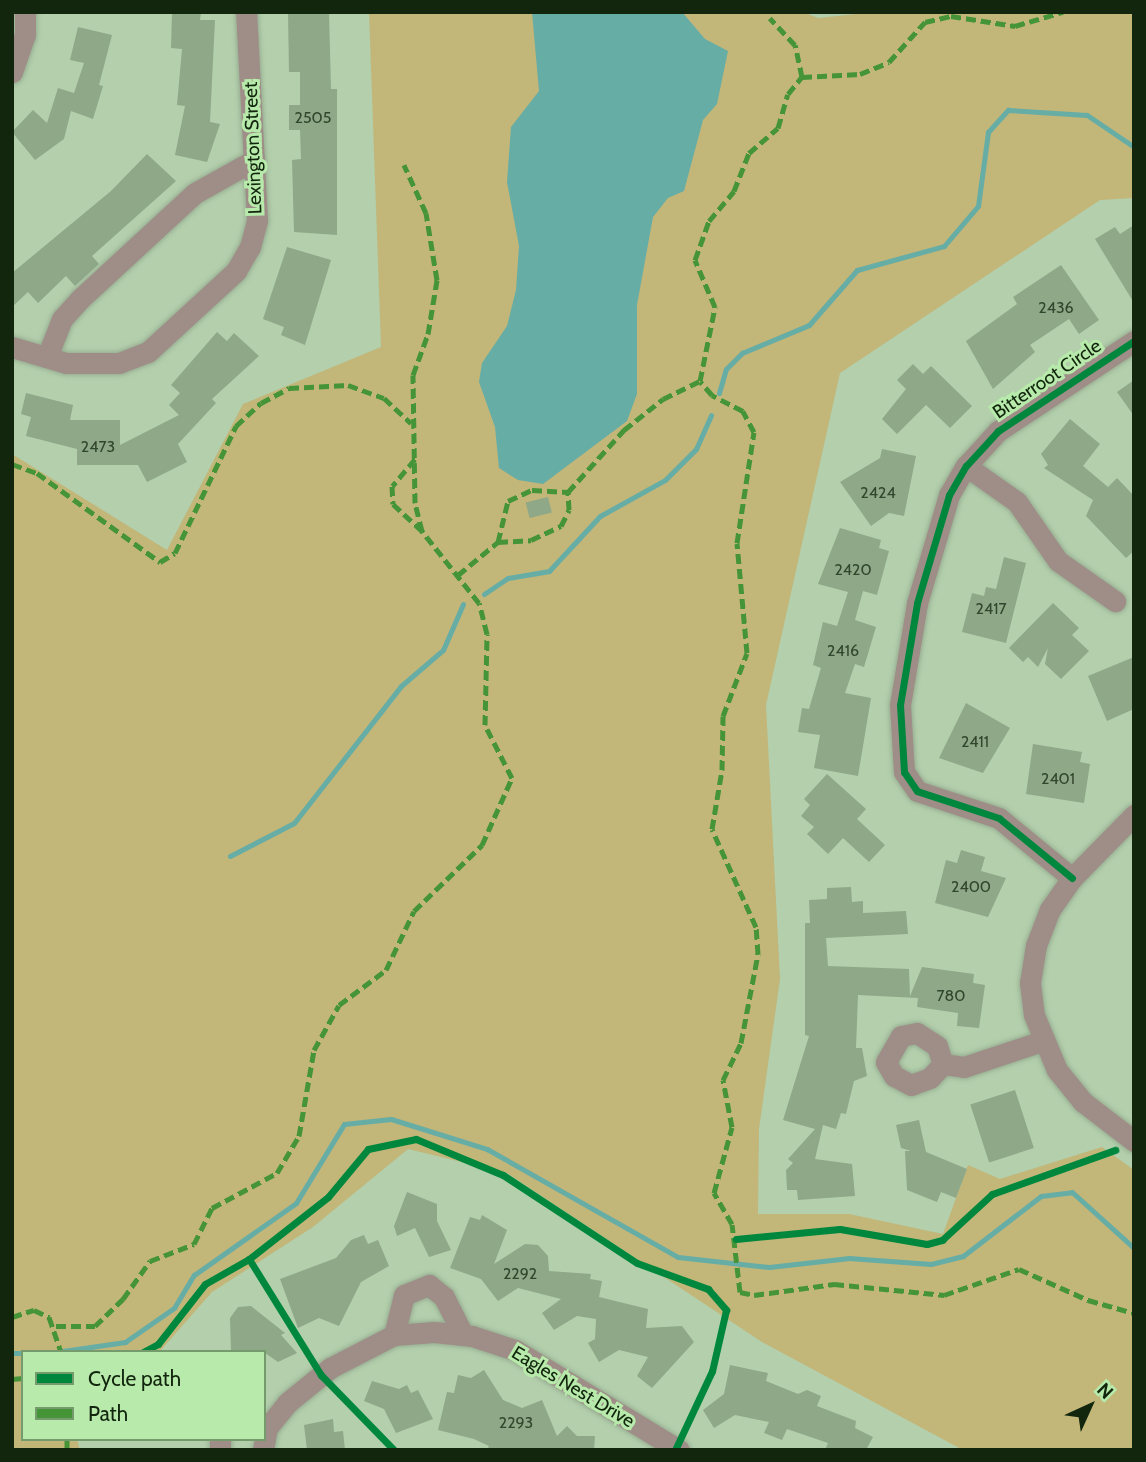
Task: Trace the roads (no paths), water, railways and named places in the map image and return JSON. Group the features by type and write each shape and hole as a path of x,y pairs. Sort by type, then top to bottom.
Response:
{"street":[{"path":"12,72 25,35 25,12"},
{"name":"Lexington Street","path":"12,347 89,367 120,363 148,352 236,271 250,247 257,220 246,12"},
{"path":"47,357 62,319 87,292 195,193 254,160"},
{"name":"Bitterroot Circle","path":"1072,878 999,818 926,799 904,772 900,705 916,603 949,495 966,466 998,431 1134,341"},
{"path":"966,466 1017,502 1058,561 1115,601"},
{"path":"1134,815 1072,878 1050,909 1036,945 1030,983 1042,1041 1083,1102 1134,1141"},
{"path":"943,1064 964,1067 1042,1041"},
{"path":"394,1335 404,1295 429,1285 444,1297 463,1335"},
{"name":"Eagles Nest Drive","path":"266,1436 270,1417 330,1368 394,1335 463,1335 515,1350 679,1450"}],"water":[{"path":"532,12 682,12 705,39 728,51 717,104 703,120 684,191 668,198 653,217 637,305 637,394 627,421 543,484 518,480 499,468 495,427 479,382 482,363 507,326 516,290 519,246 507,182 511,127 539,91"}],"waterway":[{"path":"719,393 726,369 742,353 809,325 857,270 944,246 978,206 988,132 1008,110 1087,115 1134,147"},
{"path":"484,594 508,578 549,571 600,516 665,480 696,449 711,415"},
{"path":"230,856 294,823 401,686 443,650 463,604"},
{"path":"70,1350 125,1342 174,1308 194,1275 296,1203 344,1124 391,1119 487,1149 678,1257 769,1267 849,1258 931,1264 963,1256 1041,1196 1072,1192 1134,1248"},
{"path":"12,1353 21,1353"}]}
